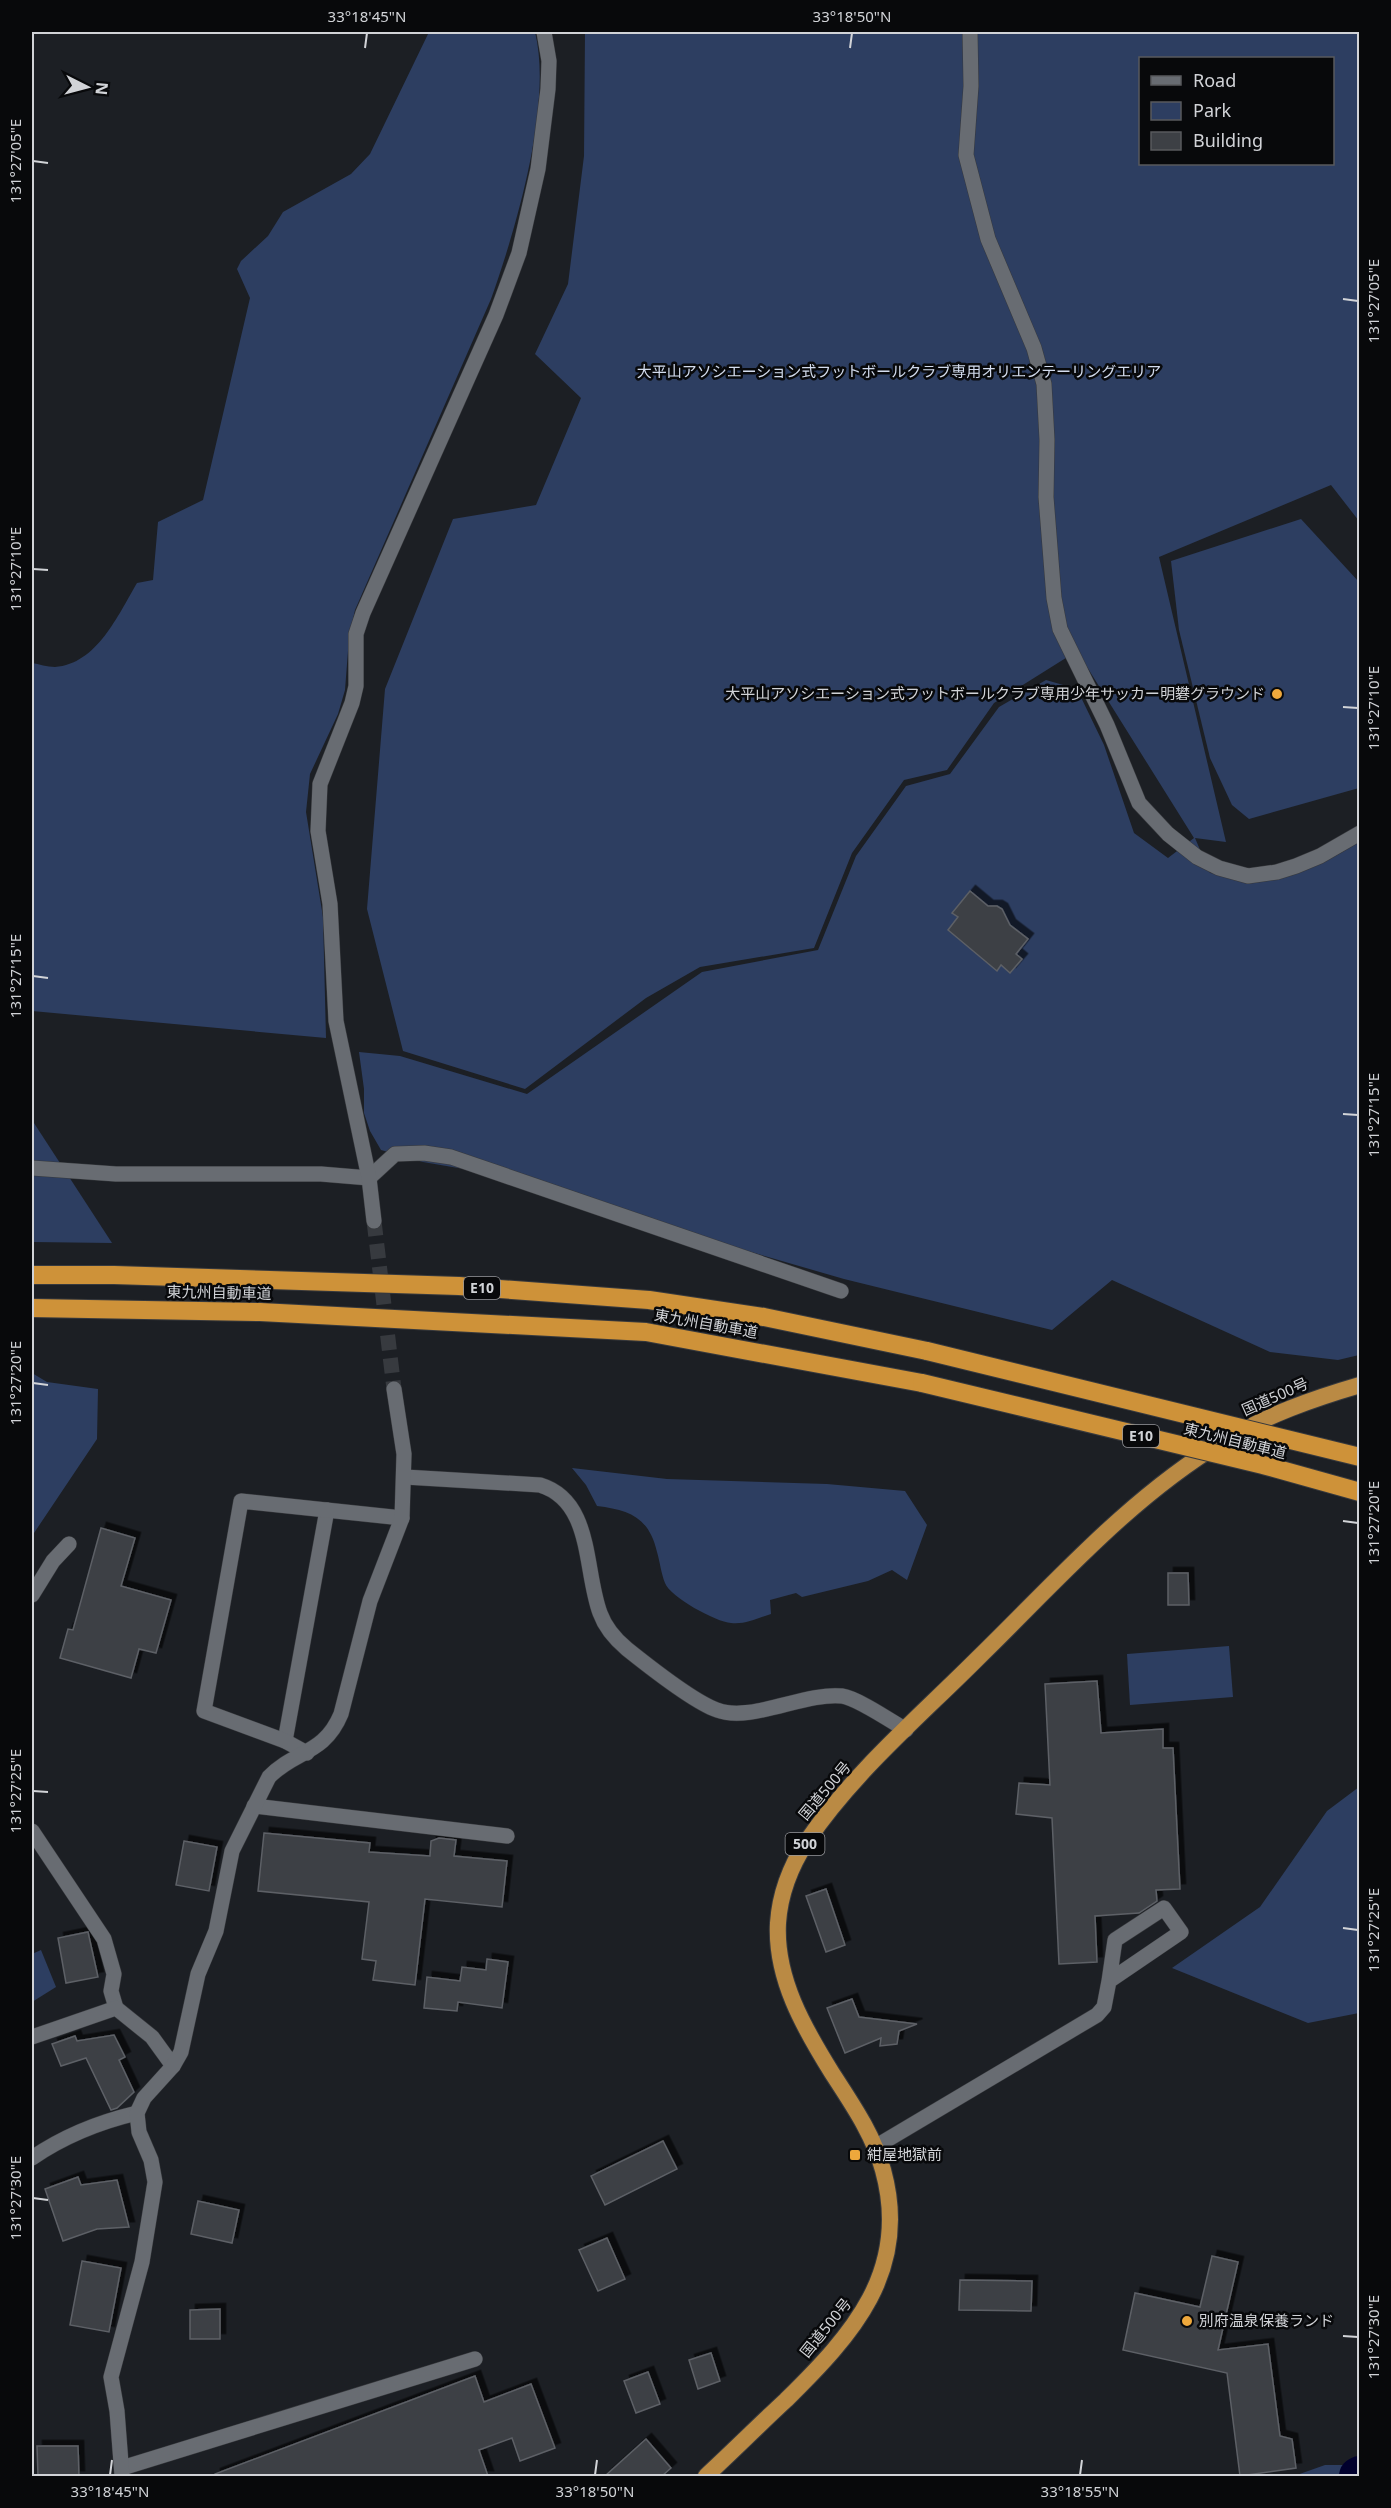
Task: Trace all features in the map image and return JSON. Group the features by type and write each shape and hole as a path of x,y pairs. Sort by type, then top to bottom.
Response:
{"highway":[{"name":"東九州自動車道","path":"32,1275 114,1275 459,1286 649,1300 764,1317 927,1351 1359,1457"},
{"name":"東九州自動車道","path":"32,1308 260,1311 646,1332 922,1383 1263,1465 1359,1492"},
{"name":"国道500号","path":"706,2476 834,2351 869,2304 882,2267 889,2221 886,2186 875,2147 859,2116 809,2034 782,1970 778,1924 786,1879 806,1842 843,1794 1106,1530 1171,1478 1224,1441 1262,1420 1301,1403 1359,1384"}],"street":[{"path":"374,1221 369,1178 336,1021 330,904 318,831 320,784 352,703 356,686 356,634 363,613 496,315 519,253 538,169 548,89 549,61 544,32"},
{"path":"970,32 971,86 966,155 988,239 1034,348 1044,384 1047,440 1046,497 1054,598 1060,629 1107,724 1139,803 1168,834 1197,857 1219,868 1248,876 1277,872 1296,866 1320,856 1359,833"},
{"path":"32,1168 116,1174 321,1174 369,1178 395,1154 424,1153 451,1157 841,1291"},
{"path":"394,1389 404,1454 402,1518 370,1600 337,1725 323,1743 275,1770 254,1806 232,1851 216,1931 198,1974 185,2040 173,2066 144,2098 137,2113 138,2132 151,2160 155,2182 142,2262 111,2377 117,2411 122,2472 476,2359"},
{"path":"405,1477 540,1485 556,1491 577,1514 600,1613 608,1629 627,1649 693,1697 717,1710 736,1713 822,1697 845,1696 906,1730"},
{"path":"307,1753 285,1741 204,1711 241,1501 402,1518"},
{"path":"285,1741 327,1510"},
{"path":"32,1595 53,1561 69,1544"},
{"path":"254,1806 507,1836"},
{"path":"32,1831 104,1939 114,1974 111,1991 116,2008 152,2037 173,2066"},
{"path":"875,2147 1086,2023 1104,2007 1115,1940 1164,1908 1181,1932 1109,1981"},
{"path":"32,2037 116,2008"},
{"path":"32,2158 75,2133 137,2113"}],"green space":[{"path":"429,32 535,32 539,61 536,130 521,203 491,299 355,610 349,638 345,690 338,714 310,774 306,812 323,917 326,1038 32,1011 32,663 55,667 70,664 83,657 105,636 137,583 153,580 158,522 203,500 250,298 237,269 241,261 268,236 283,212 351,174 370,154"},
{"name":"大平山アソシエーション式フットボールクラブ専用オリエンテーリングエリア","path":"585,32 1359,32 1359,521 1331,485 1159,557 1226,842 1195,838 1210,873 1252,876 1288,873 1322,862 1359,841 1359,1355 1338,1360 1270,1352 1112,1280 1052,1330 844,1279 464,1169 423,1162 381,1150 370,1131 364,1113 364,1089 359,1052 400,1056 527,1094 702,972 818,950 856,856 906,786 950,774 999,707 1046,680 1077,689 1104,745 1134,833 1168,858 1194,838 1077,651 994,703 947,770 904,780 852,853 814,948 700,967 646,998 525,1089 403,1051 367,909 385,689 453,519 536,505 581,398 535,354 568,284 584,156"},
{"name":"大平山アソシエーション式フットボールクラブ専用少年サッカー明礬グラウンド","path":"1301,519 1359,582 1359,788 1249,819 1232,805 1210,758 1179,630 1171,561"},
{"path":"32,1120 112,1243 32,1242"},
{"path":"32,1373 47,1382 98,1389 97,1439 32,1536"},
{"path":"572,1468 667,1479 827,1484 905,1491 927,1525 907,1580 892,1570 868,1581 802,1597 796,1593 770,1600 771,1614 746,1622 724,1622 684,1602 669,1589 665,1583 653,1540 643,1523 628,1513 597,1506 586,1485"},
{"path":"1229,1646 1233,1697 1130,1705 1127,1654"},
{"path":"1359,1787 1359,2013 1308,2023 1172,1968 1260,1907 1327,1811"},
{"path":"41,1950 56,1987 32,2002 32,1954"},
{"path":"1325,2465 1359,2465 1359,2476 1294,2476"}],"building":[{"path":"970,891 988,906 997,906 1002,909 1010,925 1028,939 1016,954 1022,959 1010,973 1001,965 997,971 948,930 958,917 952,913"},
{"path":"101,1528 135,1538 121,1586 171,1600 156,1653 139,1649 131,1678 60,1658 68,1629 73,1630"},
{"path":"1168,1573 1188,1573 1189,1605 1168,1605"},
{"path":"1097,1681 1101,1733 1163,1729 1163,1748 1173,1748 1180,1889 1156,1890 1157,1901 1139,1913 1095,1916 1097,1962 1059,1964 1052,1818 1016,1814 1019,1783 1050,1785 1045,1684"},
{"path":"264,1833 370,1843 369,1852 430,1856 431,1841 439,1838 456,1840 454,1856 507,1861 502,1907 425,1899 415,1985 373,1980 376,1961 362,1959 369,1902 258,1891"},
{"path":"184,1841 217,1847 209,1891 176,1885"},
{"path":"826,1889 845,1945 826,1952 806,1896"},
{"path":"88,1932 98,1977 66,1983 58,1938"},
{"path":"487,1959 508,1962 502,2008 458,2002 457,2011 424,2008 427,1977 460,1981 462,1967 486,1970"},
{"path":"852,1999 859,2017 917,2024 899,2031 897,2044 880,2046 881,2038 845,2053 827,2008"},
{"path":"114,2035 125,2057 119,2060 134,2092 117,2108 111,2110 86,2058 61,2066 52,2044 75,2036 77,2041"},
{"path":"663,2141 677,2169 605,2205 591,2176"},
{"path":"78,2177 81,2185 117,2180 129,2227 97,2229 63,2241 45,2189"},
{"path":"198,2201 239,2210 232,2243 191,2234"},
{"path":"607,2238 625,2279 598,2291 579,2250"},
{"path":"1212,2256 1238,2262 1218,2350 1268,2344 1280,2436 1292,2439 1296,2468 1240,2476 1227,2373 1123,2350 1135,2293 1200,2307"},
{"path":"82,2261 121,2268 109,2332 70,2325"},
{"path":"960,2280 1032,2281 1031,2311 959,2310"},
{"path":"220,2309 220,2339 190,2339 190,2310"},
{"path":"711,2353 720,2381 698,2389 689,2360"},
{"path":"648,2372 660,2404 636,2413 624,2381"},
{"path":"475,2376 484,2402 531,2384 555,2448 520,2461 512,2438 479,2450 488,2476 215,2476 215,2474"},
{"path":"646,2439 671,2468 662,2476 605,2476"},
{"path":"37,2446 78,2446 79,2476 38,2476"}],"tunnel":[{"path":"374,1221 394,1389"}],"place":[{"name":"大平山アソシエーション式フットボールクラブ専用少年サッカー明礬グラウンド","path":"1277,694"},
{"name":"紺屋地獄前","path":"855,2155"},
{"name":"別府温泉保養ランド","path":"1187,2321"}]}
